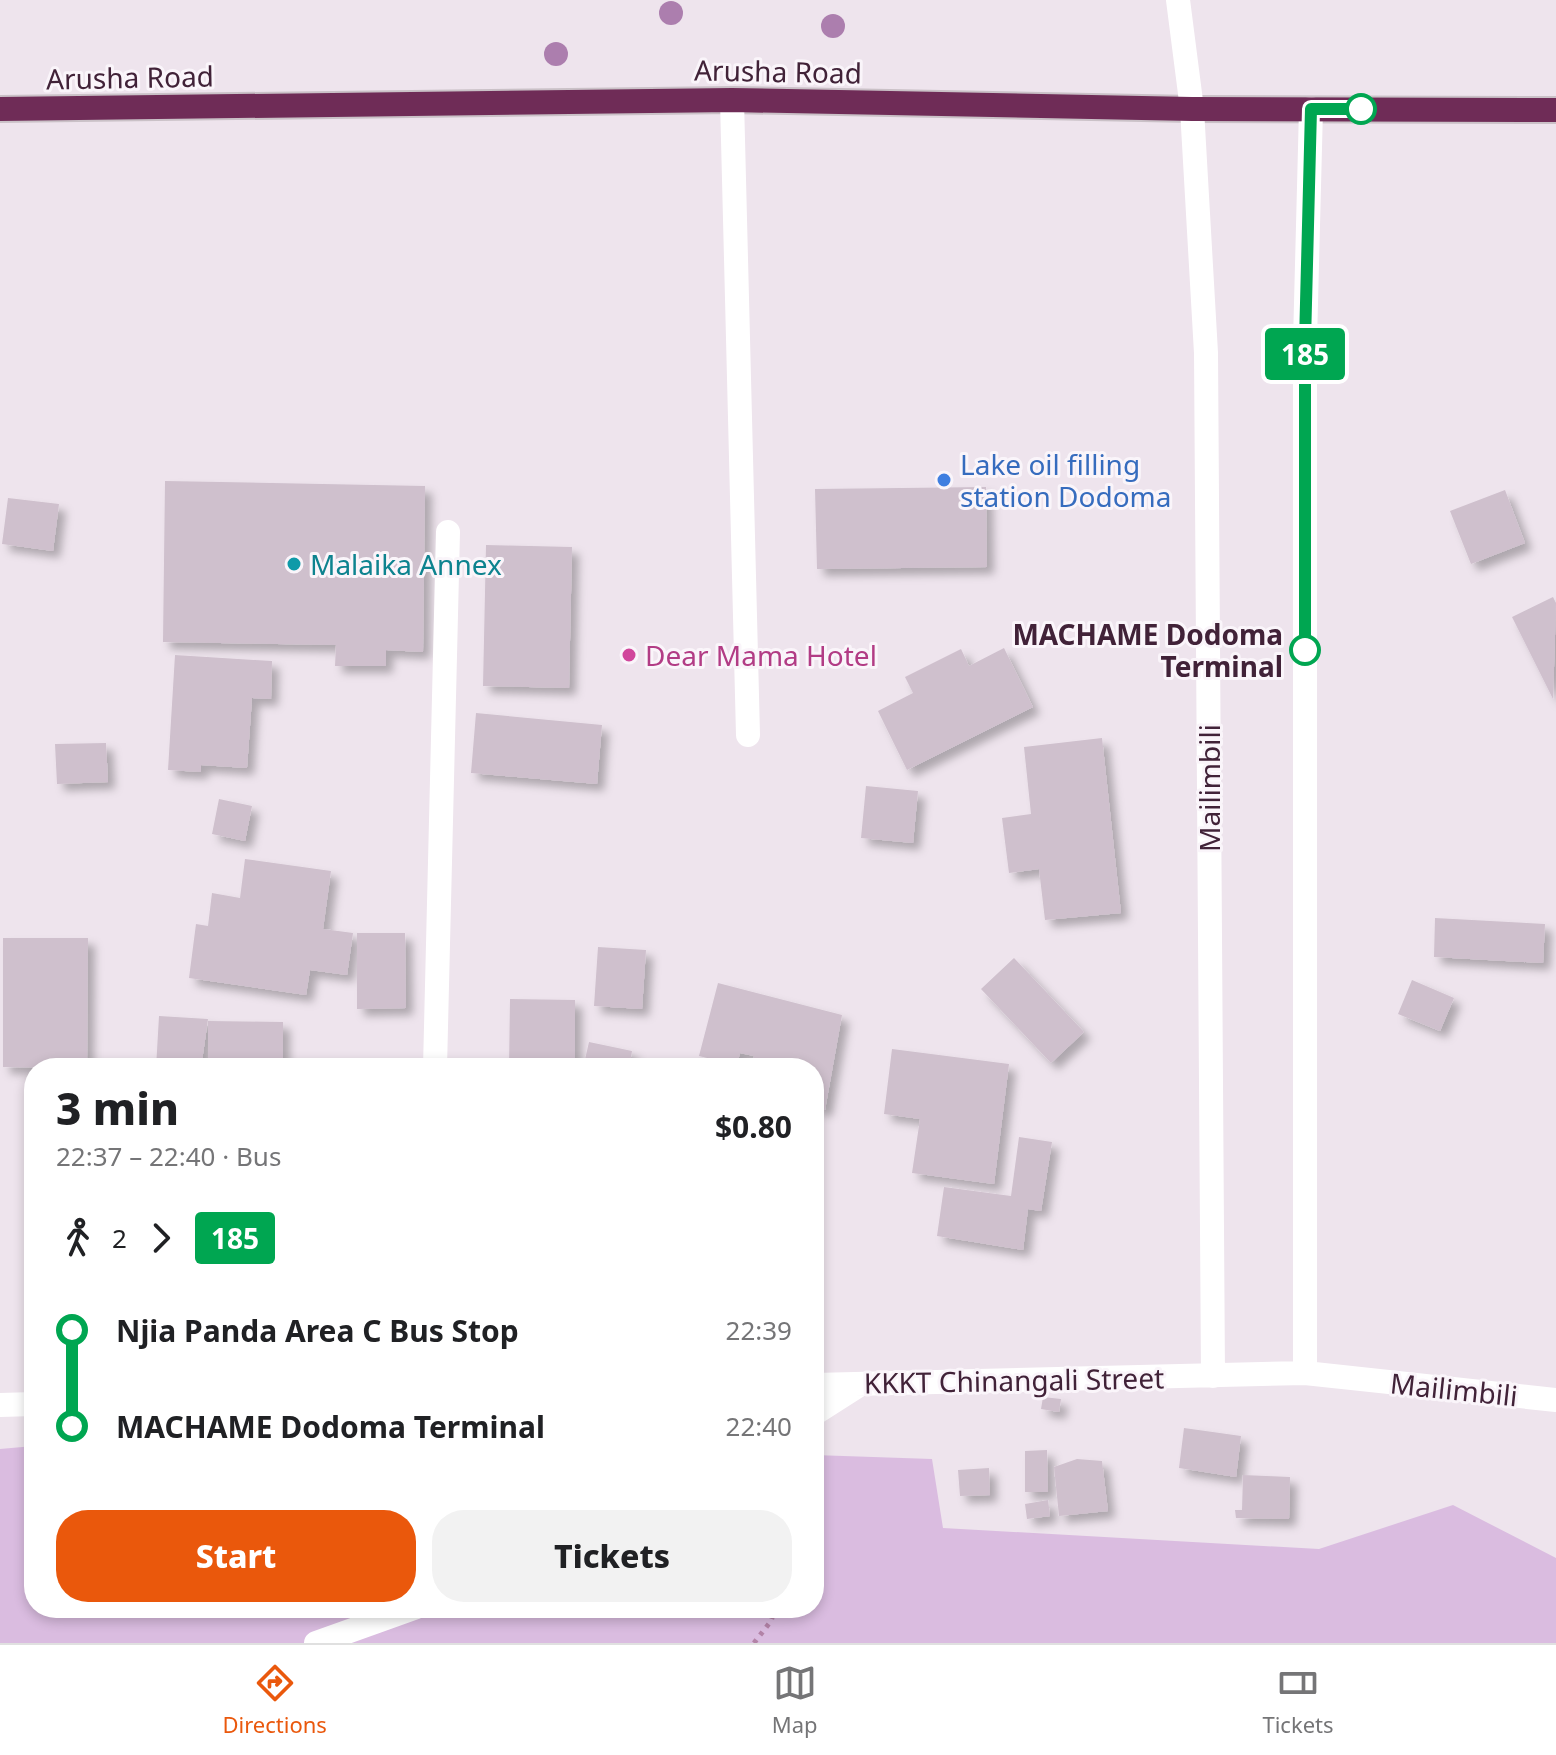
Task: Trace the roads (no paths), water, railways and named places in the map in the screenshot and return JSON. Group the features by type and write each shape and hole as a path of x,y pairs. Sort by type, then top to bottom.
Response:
{"highway":[{"name":"Arusha Road","path":"0,109 732,100 1192,109 1556,110"}],"street":[{"name":"Mailimbili","path":"1178,0 1192,109 1206,353 1213,1376 1305,1373 1556,1400"},
{"path":"732,100 748,735"},
{"path":"1305,1373 1305,342 1311,109"},
{"path":"435,1058 448,532"},
{"name":"KKKT Chinangali Street","path":"824,1385 1213,1376"},
{"path":"824,1408 861,1384"},
{"path":"0,1405 24,1404"},
{"path":"316,1643 386,1618"}],"place":[{"name":"Lake oil filling station Dodoma","path":"944,480"},
{"name":"Malaika Annex","path":"294,564"},
{"name":"MACHAME Dodoma Terminal","path":"1305,650"},
{"name":"Dear Mama Hotel","path":"629,655"}]}
